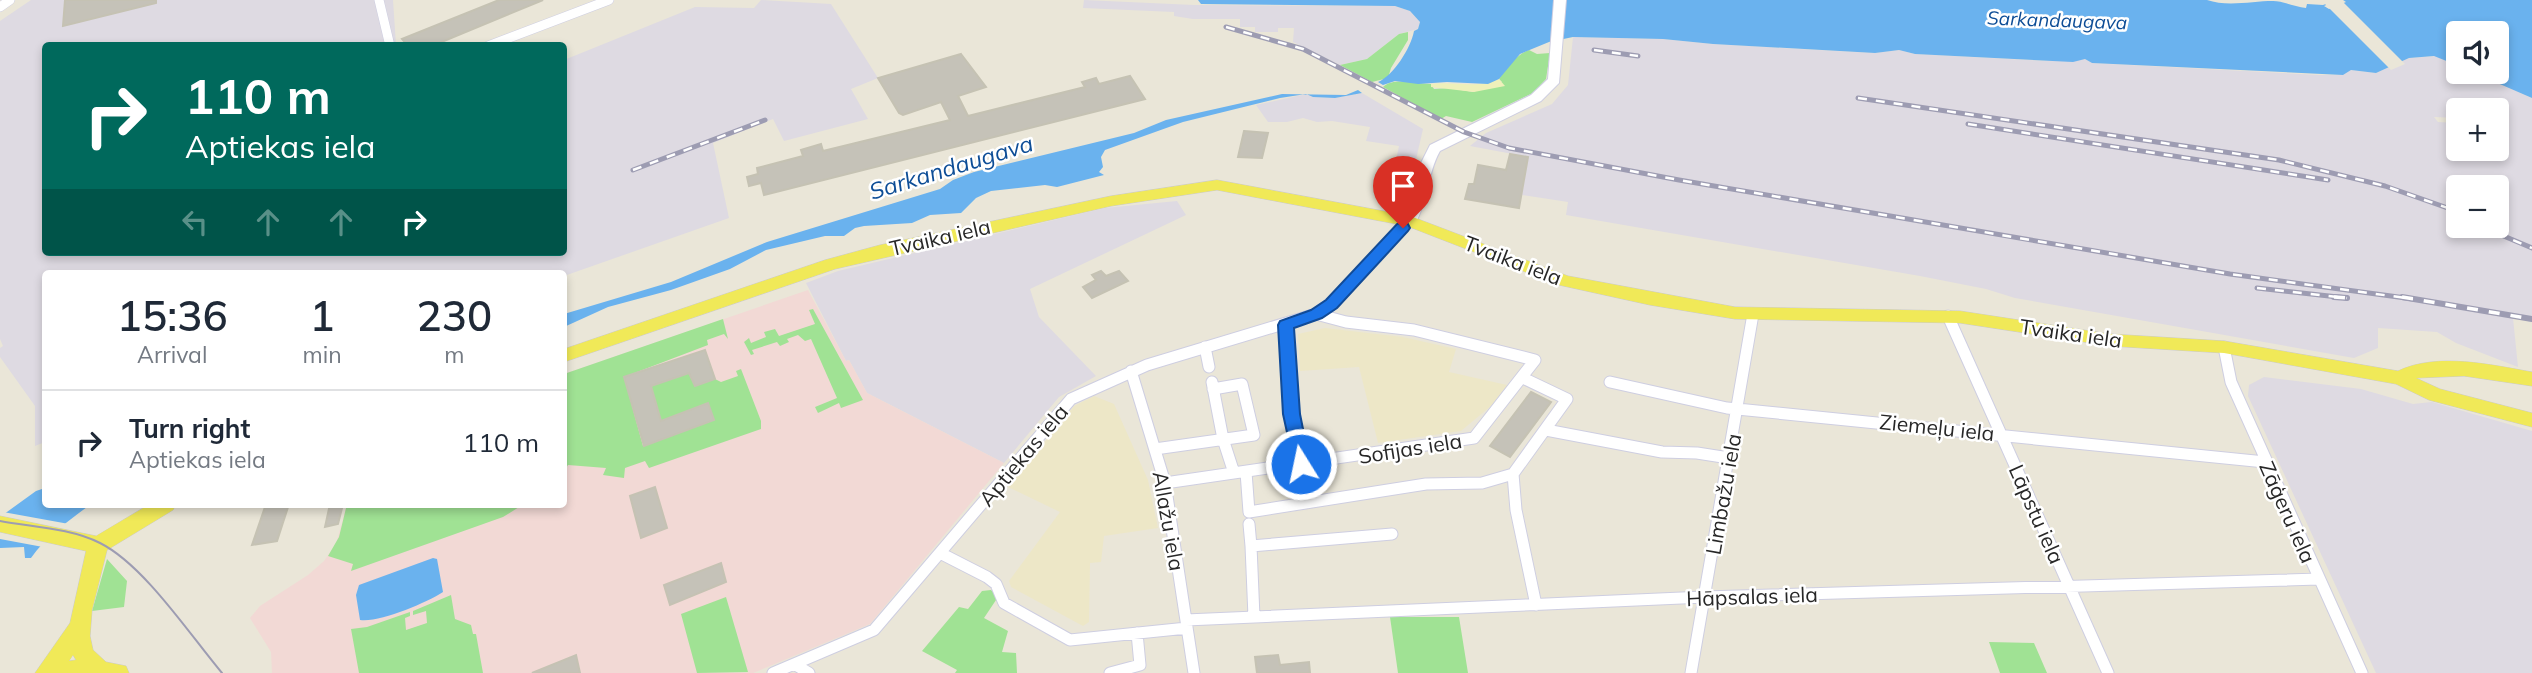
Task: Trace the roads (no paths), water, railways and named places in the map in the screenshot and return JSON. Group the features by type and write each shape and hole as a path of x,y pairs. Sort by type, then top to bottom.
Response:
{"main road":[{"name":"Tvaika iela","path":"567,355 846,260 971,229 1152,193 1217,185 1410,221 1565,281 1674,303 1753,314 1948,316 2110,341 2224,347 2400,378 2434,396 2532,420"},
{"name":"Tvaika iela","path":"2400,378 2407,373 2425,370 2496,373 2532,379"},
{"path":"108,671 86,658 81,648 80,625 98,545 159,508"},
{"path":"0,524 98,545"},
{"path":"46,673 60,657 80,625"},
{"path":"61,673 81,668 108,671"}],"street":[{"path":"0,7 10,0"},
{"path":"379,0 389,42"},
{"path":"498,42 608,0"},
{"path":"1410,221 1416,210 1429,160 1435,148 1536,98 1554,80 1560,0"},
{"name":"Aptiekas iela","path":"773,673 874,630 1071,398 1131,371 1317,314 1343,294 1410,221"},
{"name":"Sofijas iela","path":"1165,483 1474,438 1535,360 1413,330 1346,322 1317,314"},
{"name":"Limbažu iela","path":"1691,673 1753,314"},
{"name":"Lāpstu iela","path":"1948,316 2108,673"},
{"path":"1286,325 1292,414 1301,464"},
{"path":"1205,347 1209,367"},
{"name":"Zāģeru iela","path":"2224,347 2231,382 2362,673"},
{"name":"Allažu iela","path":"1131,371 1165,483 1194,673"},
{"path":"1155,450 1223,439 1254,435 1242,384 1213,385 1223,439 1240,472 1249,512 1426,484 1446,487 1502,480 1513,474 1567,400 1523,378"},
{"name":"Ziemeļu iela","path":"1610,382 1727,408 2266,462"},
{"path":"1546,430 1661,452 1697,453 1729,458"},
{"path":"1513,474 1516,510 1536,605"},
{"path":"1249,524 1254,617"},
{"path":"1251,546 1392,534"},
{"name":"Hāpsalas iela","path":"940,554 986,577 996,584 1004,603 1070,640 1254,617 1704,597 2319,579"},
{"path":"1110,673 1140,666 1137,633"},
{"path":"794,664 808,673"}],"water":[{"name":"Sarkandaugava","path":"1198,0 2207,0 2231,3 2277,1 2306,8 2307,4 2323,5 2337,0 2324,6 2329,9 2346,2 2343,0 2532,0 2532,98 2500,84 2509,84 2509,21 2446,21 2446,61 2434,56 2409,58 2376,73 2351,70 2343,75 2092,63 2085,59 2073,62 1915,54 1899,50 1875,53 1663,39 1573,37 1549,42 1520,54 1499,79 1488,84 1418,84 1395,81 1383,85 1378,82 1395,68 1414,31 1418,29 1420,22 1410,11 1395,6 1201,4"},
{"path":"1358,90 1362,93 1335,98 1313,97 1307,94 1346,95"},
{"path":"1282,94 1304,94 1183,122 1105,150 1101,157 1103,167 1099,172 1104,175 1057,187 1045,185 991,191 976,198 961,213 930,215 912,223 864,226 855,228 844,236 825,236 766,250 730,269 671,290 608,307 567,326 567,313 671,282 767,242 940,189 953,180 974,172 1134,133 1166,120"},
{"path":"42,489 42,508 86,508 51,535 31,558 25,558 24,547 0,548 0,517"},
{"path":"433,558 437,559 443,592 390,615 360,620 356,595 359,585"}],"tram line":[{"path":"0,521 76,534 117,553 150,584 222,673"}],"railway":[{"path":"1226,27 1303,49 1464,132 1509,148 1679,180 2230,274 2413,299"},
{"path":"1594,50 1638,56"},
{"path":"1858,98 2279,160 2385,186 2446,207"},
{"path":"633,170 765,120"},
{"path":"1968,124 2328,180"},
{"path":"2508,238 2532,248"},
{"path":"2257,288 2347,298 2334,297"},
{"path":"2402,297 2532,319"}]}
